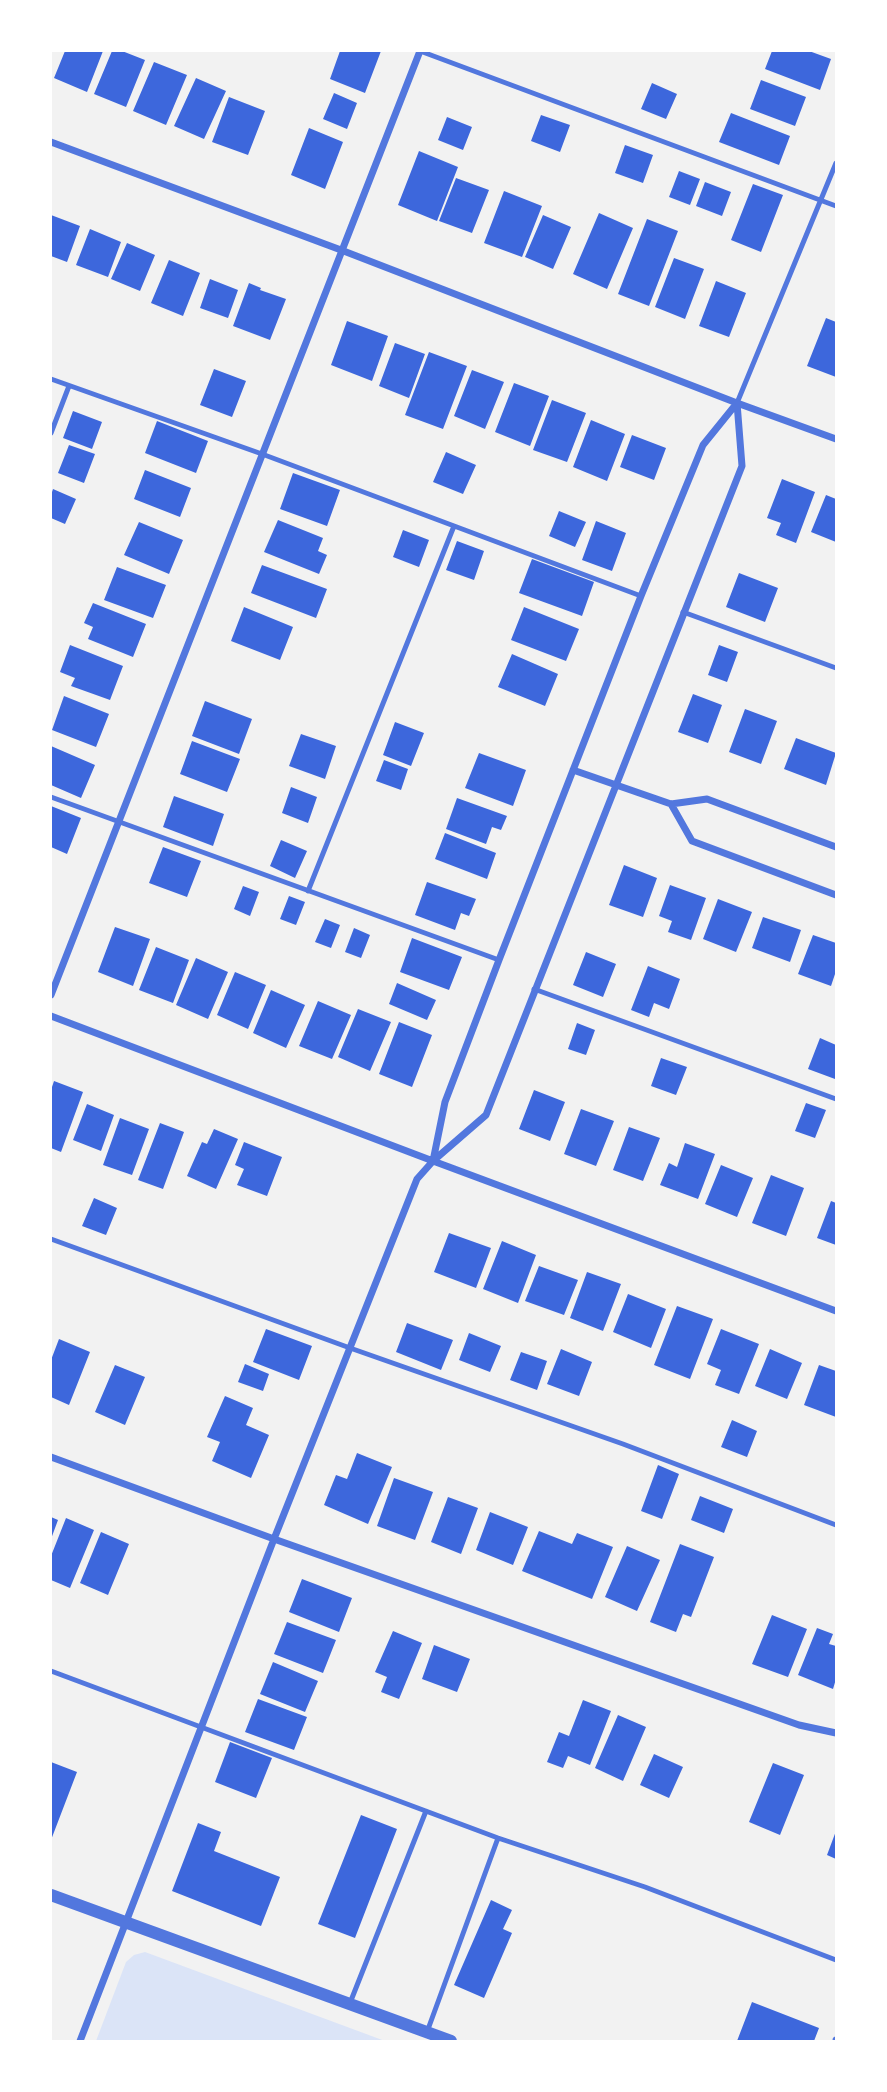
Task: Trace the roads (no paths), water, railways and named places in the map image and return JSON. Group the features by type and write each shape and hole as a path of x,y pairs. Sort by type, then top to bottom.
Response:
{"street":[{"path":"51,995 420,51"},
{"path":"51,142 836,439"},
{"path":"433,1161 446,1102 641,596 703,445 737,403"},
{"path":"80,2041 274,1539 417,1179 433,1161 486,1115 742,466 737,403"},
{"path":"573,770 671,804 707,799 836,847"},
{"path":"671,804 692,841 836,895"},
{"path":"51,1016 836,1311"},
{"path":"51,1457 799,1725 836,1733"},
{"path":"51,1895 451,2041"}],"lane":[{"path":"420,51 836,206"},
{"path":"737,403 836,163"},
{"path":"51,379 262,454 641,596"},
{"path":"51,433 69,386"},
{"path":"308,891 454,526"},
{"path":"683,612 836,668"},
{"path":"51,797 499,960"},
{"path":"534,989 836,1099"},
{"path":"51,1239 622,1444 836,1525"},
{"path":"51,1671 498,1838 645,1888 836,1960"},
{"path":"350,2003 426,1811"},
{"path":"427,2032 498,1838"}]}
